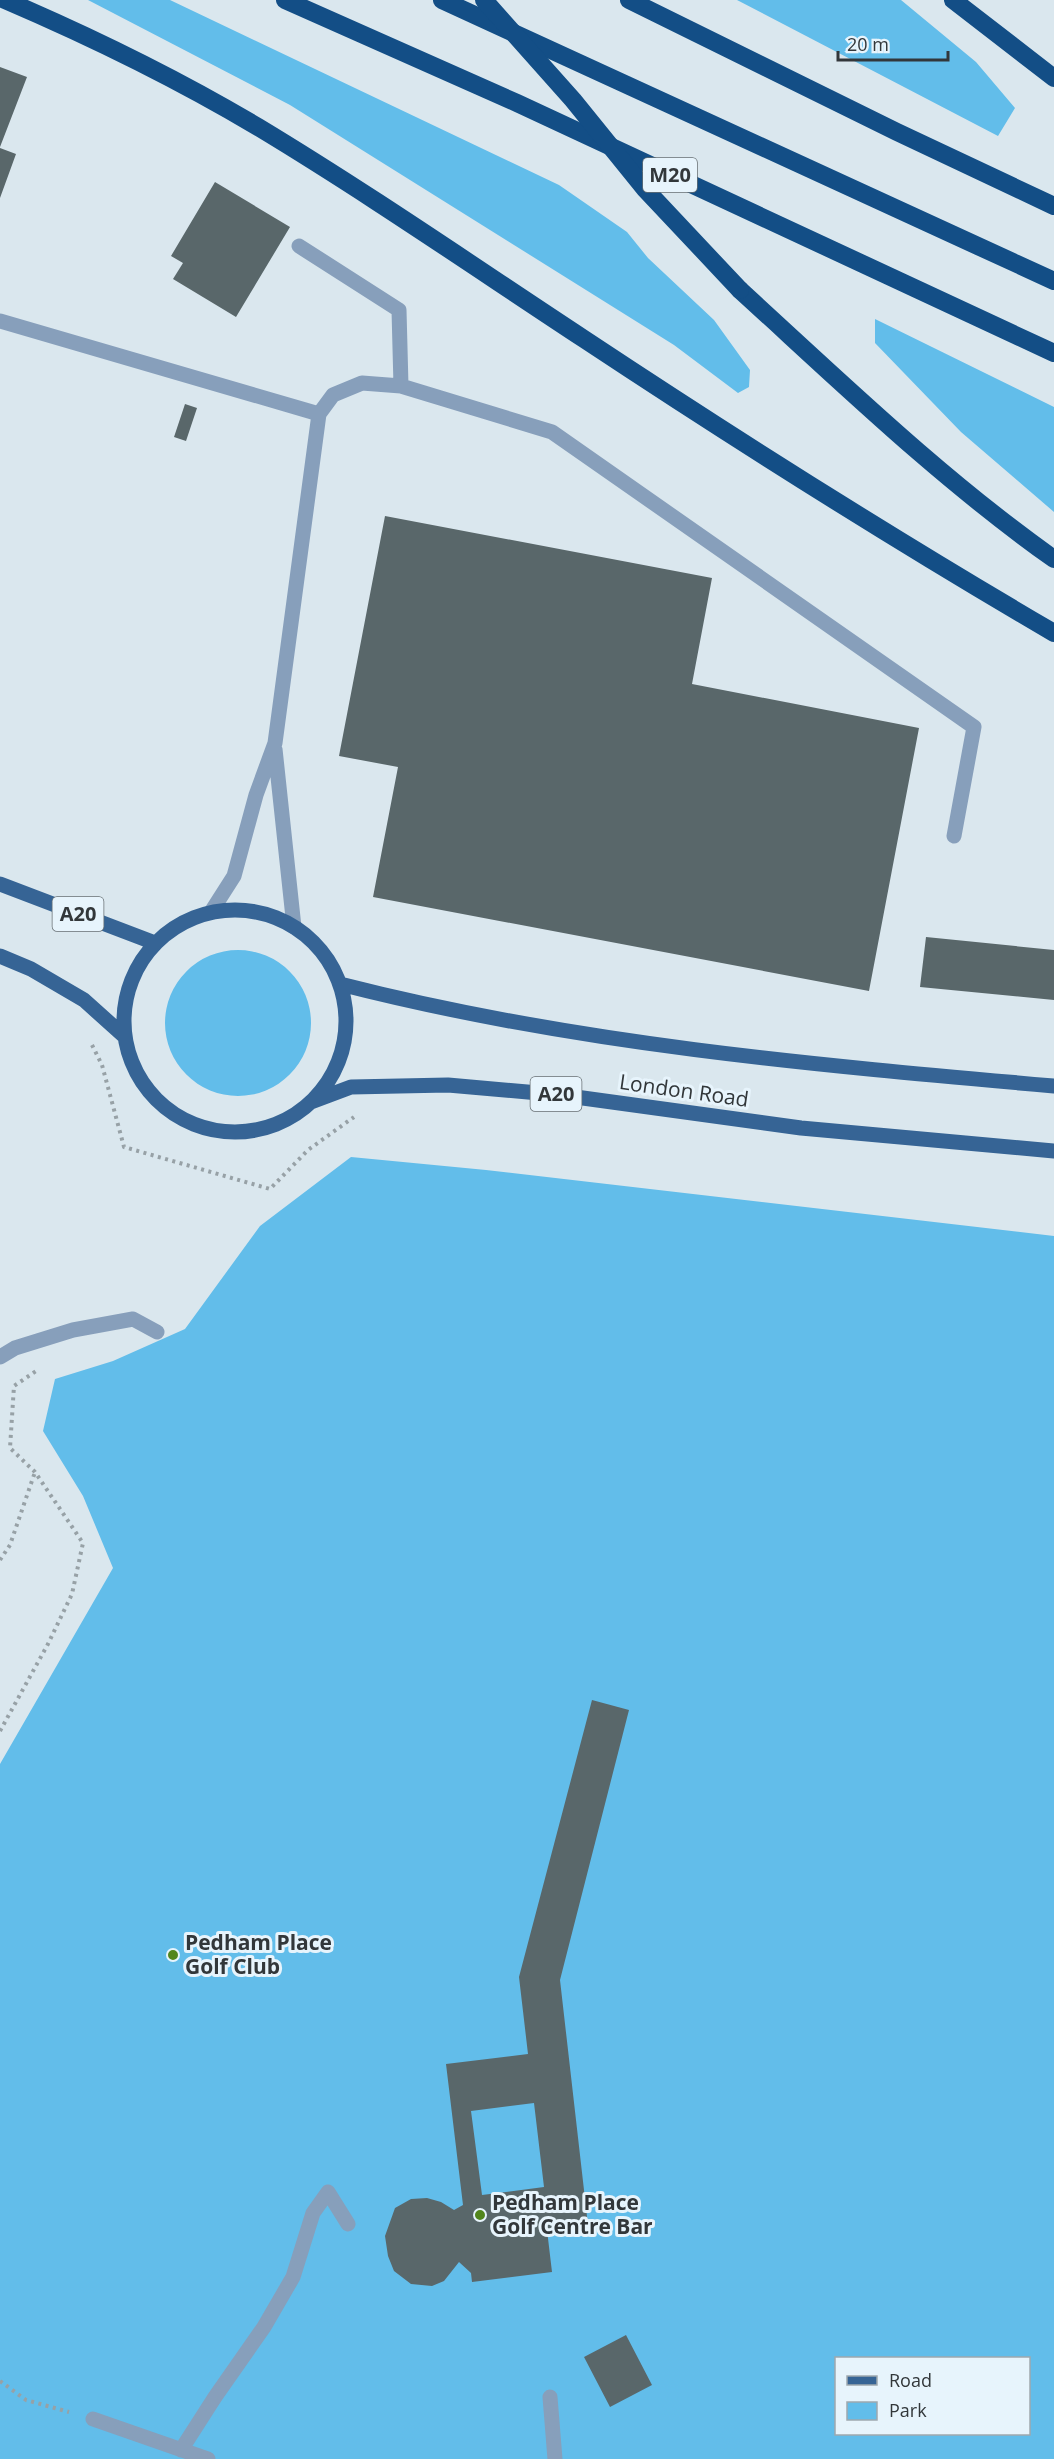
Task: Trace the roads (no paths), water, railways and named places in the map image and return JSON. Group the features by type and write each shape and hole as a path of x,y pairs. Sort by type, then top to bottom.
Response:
{"highway":[{"path":"5,0 72,30 256,126 641,377 947,570 1054,633"},
{"name":"M20","path":"285,0 517,103 1054,353"},
{"path":"442,0 1054,280"},
{"path":"484,0 573,100 645,189 740,290 939,471 1054,559"},
{"path":"629,0 897,132 1054,206"},
{"path":"952,0 1054,78"}],"main road":[{"name":"A20","path":"0,884 155,943"},
{"path":"240,909 268,914 294,927 313,942 329,962 340,984 346,1016 343,1047 331,1077 311,1102 290,1117 266,1128 238,1132 210,1130 184,1120 160,1104 143,1084 131,1061 124,1036 124,1011 129,986 140,963 155,943 181,924 211,912 240,909"},
{"path":"0,956 31,969 84,1000 124,1036"},
{"name":"London Road","path":"340,984 415,1003 553,1030 689,1049 1054,1086"},
{"name":"London Road","path":"311,1102 351,1087 390,1084 448,1085 561,1095 801,1128 1054,1150"}],"street":[{"path":"299,246 399,310 401,386"},
{"path":"0,321 319,414"},
{"path":"211,912 234,876 256,795 275,743 319,414 333,394 362,383 401,386 552,432 974,727 954,836"},
{"path":"275,743 294,927"},
{"path":"0,1357 15,1348 73,1330 133,1319 158,1332"},
{"path":"181,2450 264,2327 293,2277 313,2213 328,2192 348,2224"},
{"path":"550,2397 555,2459"},
{"path":"93,2419 208,2459"}],"place":[{"name":"Pedham Place Golf Club","path":"173,1955"},
{"name":"Pedham Place Golf Centre Bar","path":"480,2215"}]}
